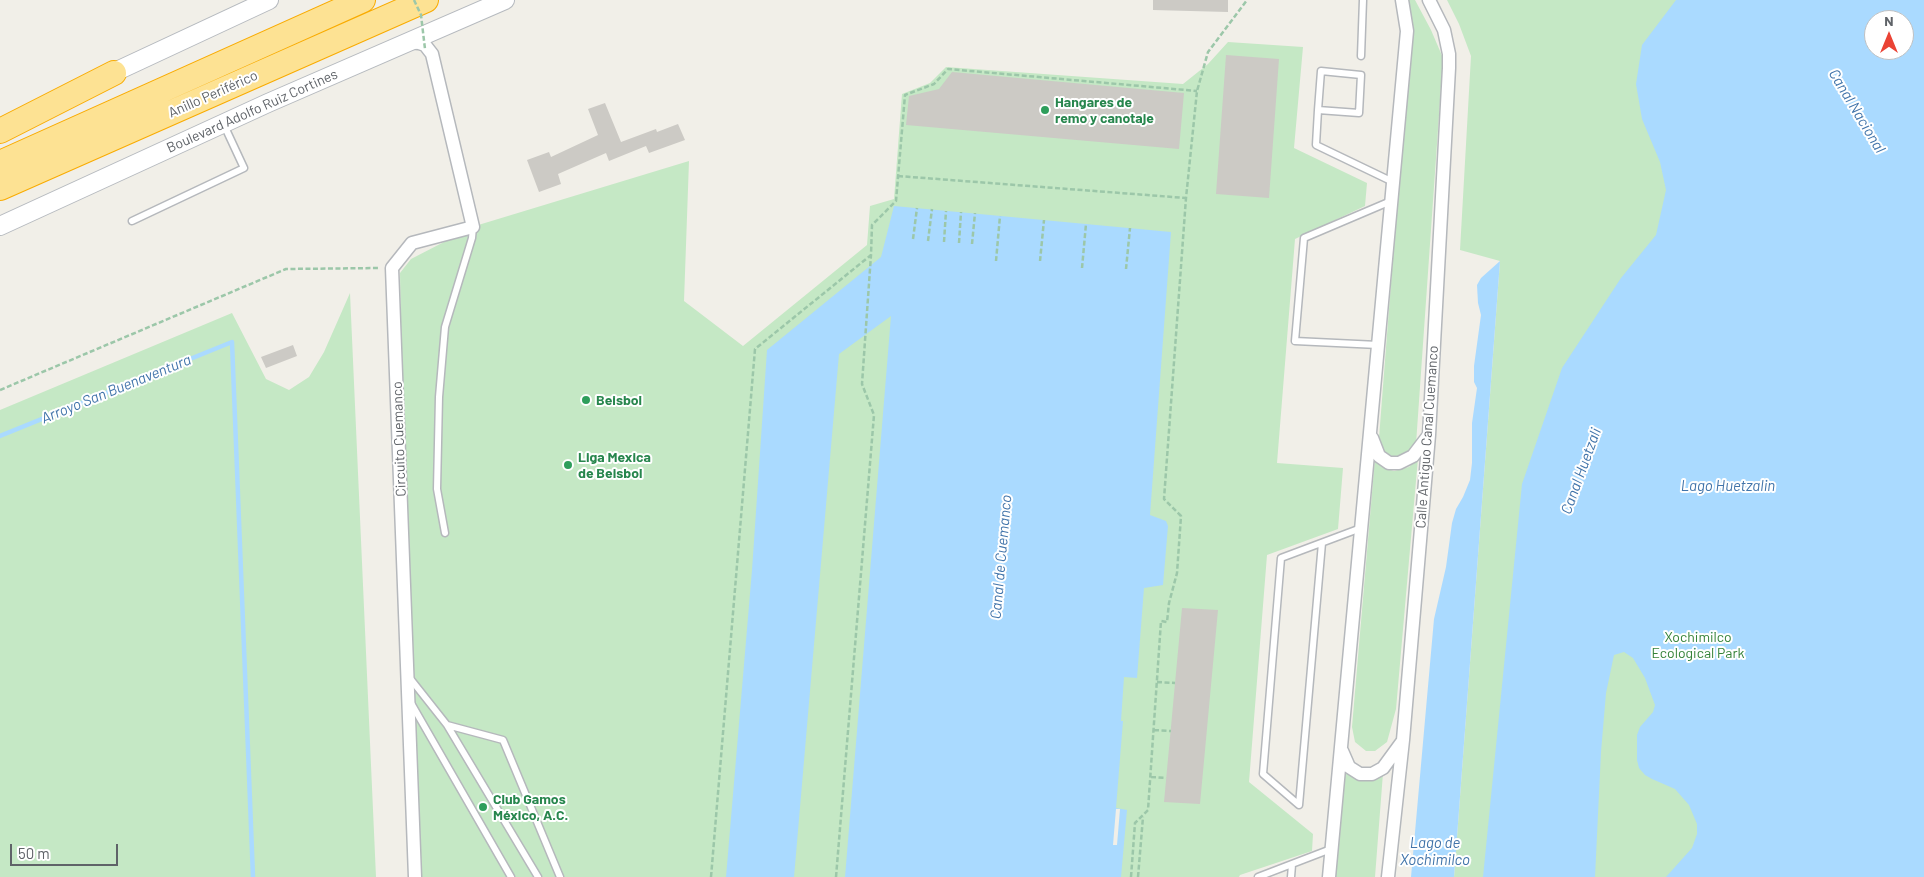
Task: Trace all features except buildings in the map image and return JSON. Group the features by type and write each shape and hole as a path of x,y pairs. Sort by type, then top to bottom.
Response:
{"highway":[{"name":"Anillo Periférico","path":"0,163 363,0"},
{"name":"Anillo Periférico","path":"0,188 426,0"},
{"path":"0,131 114,73"},
{"path":"0,206 21,195 33,184 41,170"}],"main road":[{"path":"0,122 114,73 269,0"},
{"name":"Boulevard Adolfo Ruiz Cortines","path":"0,226 223,123 505,0"}],"street":[{"path":"1329,877 1407,31 1402,0"},
{"name":"Calle Antiguo Canal Cuemanco","path":"1388,877 1403,740 1429,435 1449,54 1444,30 1429,0"},
{"path":"434,59 436,42 442,27"},
{"path":"392,268 412,243 474,227 434,59 425,46 419,43 407,42"},
{"name":"Circuito Cuemanco","path":"392,268 415,877"},
{"path":"1370,433 1379,456 1390,463 1399,463 1413,456 1429,435"},
{"path":"1340,749 1349,767 1360,774 1372,774 1383,768 1403,740"}],"lane":[{"path":"1361,56 1363,0"},
{"path":"1318,110 1359,113 1361,75 1320,71 1316,145 1393,182"},
{"path":"132,220 244,168 223,123"},
{"path":"1378,345 1295,341 1304,238 1392,201"},
{"path":"445,533 437,489 439,397 444,335 474,227"},
{"path":"1322,543 1299,805 1263,774 1281,558 1361,528"},
{"path":"407,675 447,725 538,877"},
{"path":"408,698 511,877"},
{"path":"447,725 503,740 560,877"},
{"path":"1258,877 1332,849"},
{"path":"1292,865 1292,877"}],"path":[{"path":"414,0 421,15 425,49"},
{"path":"1131,877 1136,823 1148,810 1161,621 1166,622 1177,573 1181,516 1164,499 1186,198 1197,91 1208,52 1246,0"},
{"path":"836,877 874,415 862,384 872,225 896,202 905,95 934,84 948,69 1197,91"},
{"path":"898,176 1186,198"},
{"path":"914,239 917,208"},
{"path":"928,241 932,209"},
{"path":"944,242 946,211"},
{"path":"959,243 961,212"},
{"path":"972,244 975,213"},
{"path":"996,261 1000,216"},
{"path":"1040,261 1044,220"},
{"path":"1082,268 1086,224"},
{"path":"1126,269 1130,228"},
{"path":"710,877 755,349 871,255"},
{"path":"0,390 286,269 392,268"},
{"path":"1157,682 1175,683"},
{"path":"1154,730 1171,731"},
{"path":"1151,777 1166,778"},
{"path":"1138,877 1143,816"}],"green space":[{"path":"1408,0 1415,0 1443,58 1416,444 1407,453 1393,458 1383,453 1379,438 1410,38"},
{"name":"Lago Huetzalin","path":"1447,0 1924,0 1924,877 1454,877 1500,261 1460,250 1471,56 1459,24"},
{"path":"1228,42 1303,47 1294,148 1367,183 1365,206 1295,239 1277,463 1343,468 1338,529 1267,555 1249,782 1313,834 1312,851 1240,875 1239,877 416,877 406,648 400,273 411,259 475,226 689,161 684,301 743,346 867,245 870,206 894,199 902,94 930,83 946,67 1183,84 1208,64"},
{"path":"350,293 376,877 0,877 0,410 232,313 266,379 289,390 309,377 324,352"},
{"path":"1375,458 1382,467 1394,471 1409,467 1418,458 1396,709 1387,742 1375,751 1366,751 1355,742 1352,727"},
{"path":"1342,767 1383,773 1375,877 1334,877"}],"water":[{"name":"Lago Huetzalin","path":"1676,0 1924,0 1924,877 1666,877 1692,848 1697,834 1697,824 1689,805 1675,789 1645,775 1639,768 1637,760 1637,735 1640,727 1653,712 1655,705 1645,678 1633,658 1624,652 1614,655 1606,693 1595,877 1483,877 1522,484 1562,368 1621,278 1656,235 1666,190 1660,162 1642,119 1636,84 1642,45"},
{"name":"Canal de Cuemanco","path":"894,206 1171,232 1150,515 1166,521 1168,526 1163,585 1144,588 1137,678 1124,677 1121,721 1123,721 1116,808 1127,810 1121,877 845,877 891,316 839,354 794,877 726,877 752,570 767,350 881,257"},
{"name":"Lago de Xochimilco","path":"1500,261 1454,877 1411,877 1434,619 1446,567 1452,523 1456,509 1470,480 1472,463 1472,423 1477,388 1474,382 1474,366 1481,315 1477,285 1481,278"}],"pier":[{"path":"1116,809 1120,809 1117,845 1113,845"}],"waterway":[{"name":"Arroyo San Buenaventura","path":"0,436 232,342 253,877"}],"place":[{"name":"Hangares de remo y canotaje","path":"1045,110"},
{"name":"Beisbol","path":"586,400"},
{"name":"Liga Mexica de Beisbol","path":"568,465"},
{"name":"Club Gamos México, A.C.","path":"483,807"}],"water label":[{"name":"Canal Nacional","path":"1857,111"},
{"name":"Canal Huetzali","path":"1581,471"}],"park label":[{"name":"Xochimilco Ecological Park","path":"1698,646"}]}
